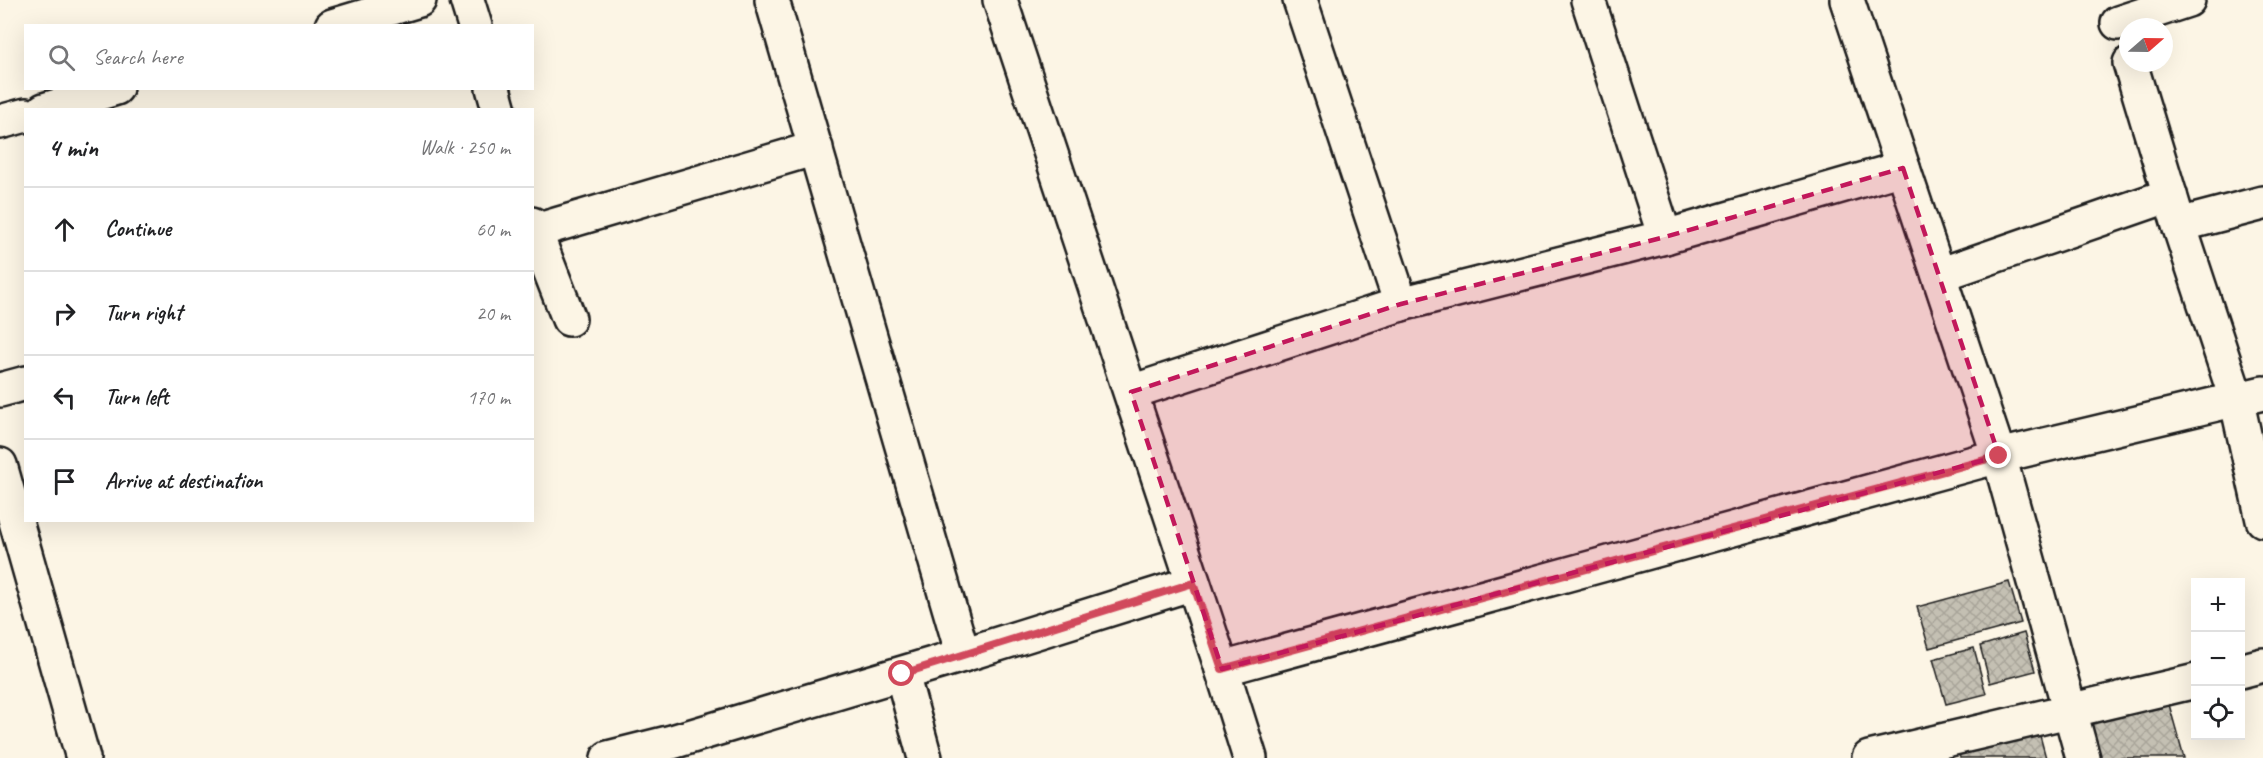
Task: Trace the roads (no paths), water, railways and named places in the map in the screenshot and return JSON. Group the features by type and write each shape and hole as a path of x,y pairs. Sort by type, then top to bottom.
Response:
{"street":[{"path":"339,24 419,0"},
{"path":"467,0 474,24"},
{"path":"772,0 963,655"},
{"path":"1000,0 1250,758"},
{"path":"1300,0 1401,304"},
{"path":"1588,0 1665,237"},
{"path":"1847,0 1999,456 2083,758"},
{"path":"2119,27 2114,11 2188,0"},
{"path":"2133,72 2175,210 2249,396 2263,520"},
{"path":"51,108 109,90"},
{"path":"494,90 498,108"},
{"path":"0,122 24,116"},
{"path":"534,229 816,148"},
{"path":"1131,392 1401,304 1665,237 1903,168"},
{"path":"1939,275 2175,210 2263,203"},
{"path":"534,232 569,319"},
{"path":"0,390 24,384"},
{"path":"1222,669 1999,456 2249,396"},
{"path":"0,465 83,758"},
{"path":"608,758 675,750 902,674 1193,583"},
{"path":"2245,670 2263,665"},
{"path":"902,674 925,758"},
{"path":"1869,758 2191,682"}]}
